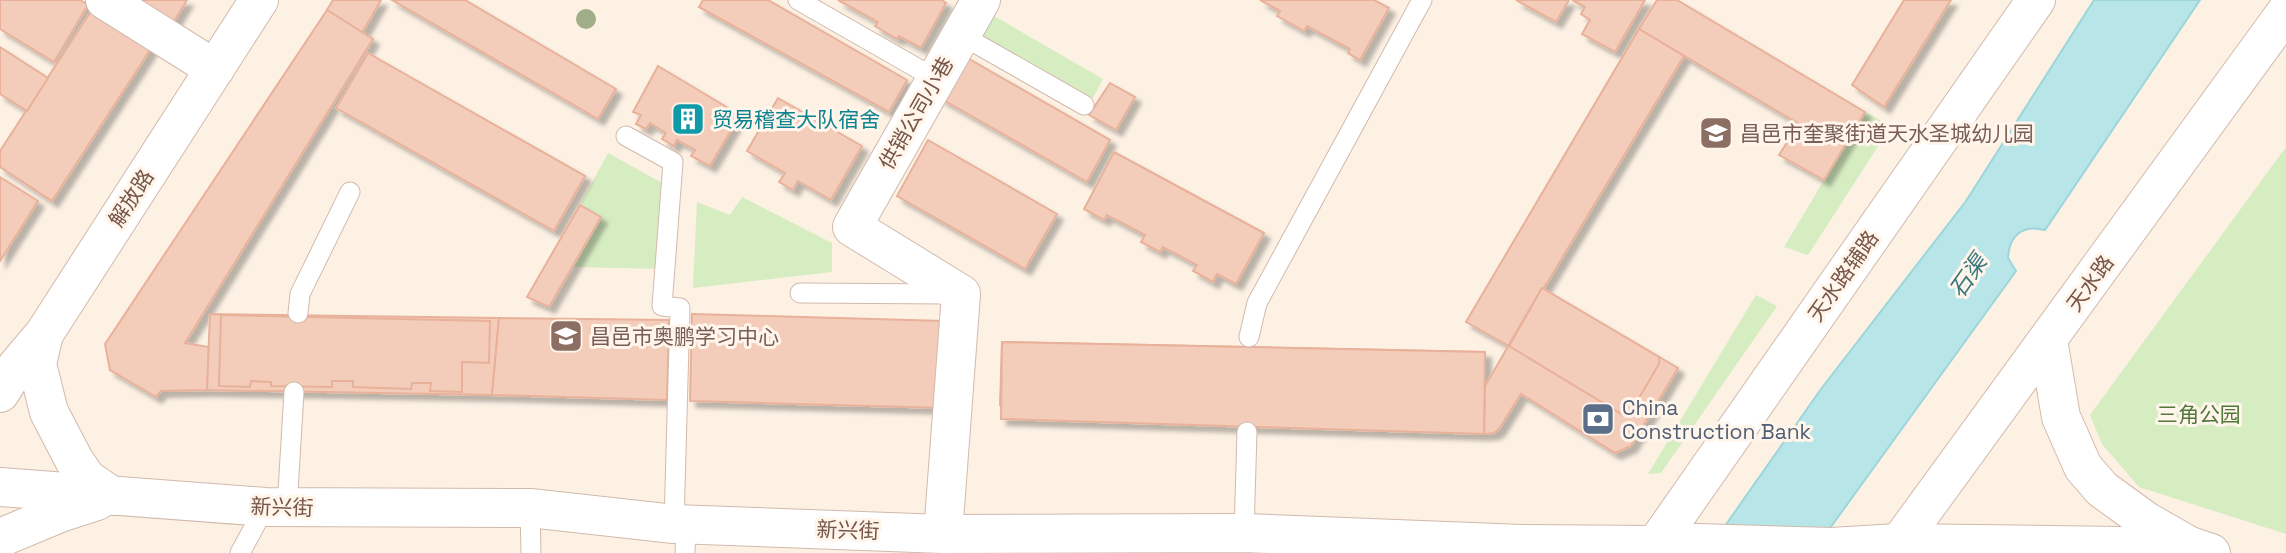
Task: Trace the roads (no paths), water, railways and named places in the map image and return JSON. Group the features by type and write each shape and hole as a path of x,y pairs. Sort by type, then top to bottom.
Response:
{"street":[{"path":"105,0 215,69"},
{"name":"解放路","path":"6,379 44,334 259,0"},
{"name":"供销公司小巷","path":"961,294 852,227 981,0"},
{"name":"天水路辅路","path":"1653,549 2036,0"},
{"name":"天水路","path":"1895,548 2286,12"},
{"path":"943,534 961,294"},
{"path":"44,334 37,364 49,412 87,479 112,496"},
{"path":"2048,340 2061,417 2083,467 2102,489 2146,521 2202,550"},
{"name":"新兴街","path":"0,488 276,508 530,508 682,534 1244,533 1527,548 1653,549 1697,542 1895,548"},
{"path":"0,538 60,513 112,496"},
{"path":"1895,548 2202,550"}],"lane":[{"path":"797,0 936,79"},
{"path":"1249,337 1257,303 1422,0"},
{"path":"961,35 1084,105"},
{"path":"626,136 673,162 662,306 680,308 682,534"},
{"path":"298,313 300,294 350,192"},
{"path":"800,293 961,294"},
{"path":"240,553 276,508 294,392"},
{"path":"1244,533 1247,432"},
{"path":"530,508 531,553"}],"water":[{"name":"石渠","path":"2094,0 2200,0 2045,230 2023,230 2014,238 2008,258 2016,271 1812,553 1706,553 1821,389 1966,201"}],"place":[{"name":"贸易稽查大队宿舍","path":"688,119"},
{"name":"昌邑市奎聚街道天水圣城幼儿园","path":"1716,133"},
{"name":"昌邑市奥鹏学习中心","path":"566,336"},
{"name":"China Construction Bank","path":"1598,419"}],"park label":[{"name":"三角公园","path":"2199,414"}]}
